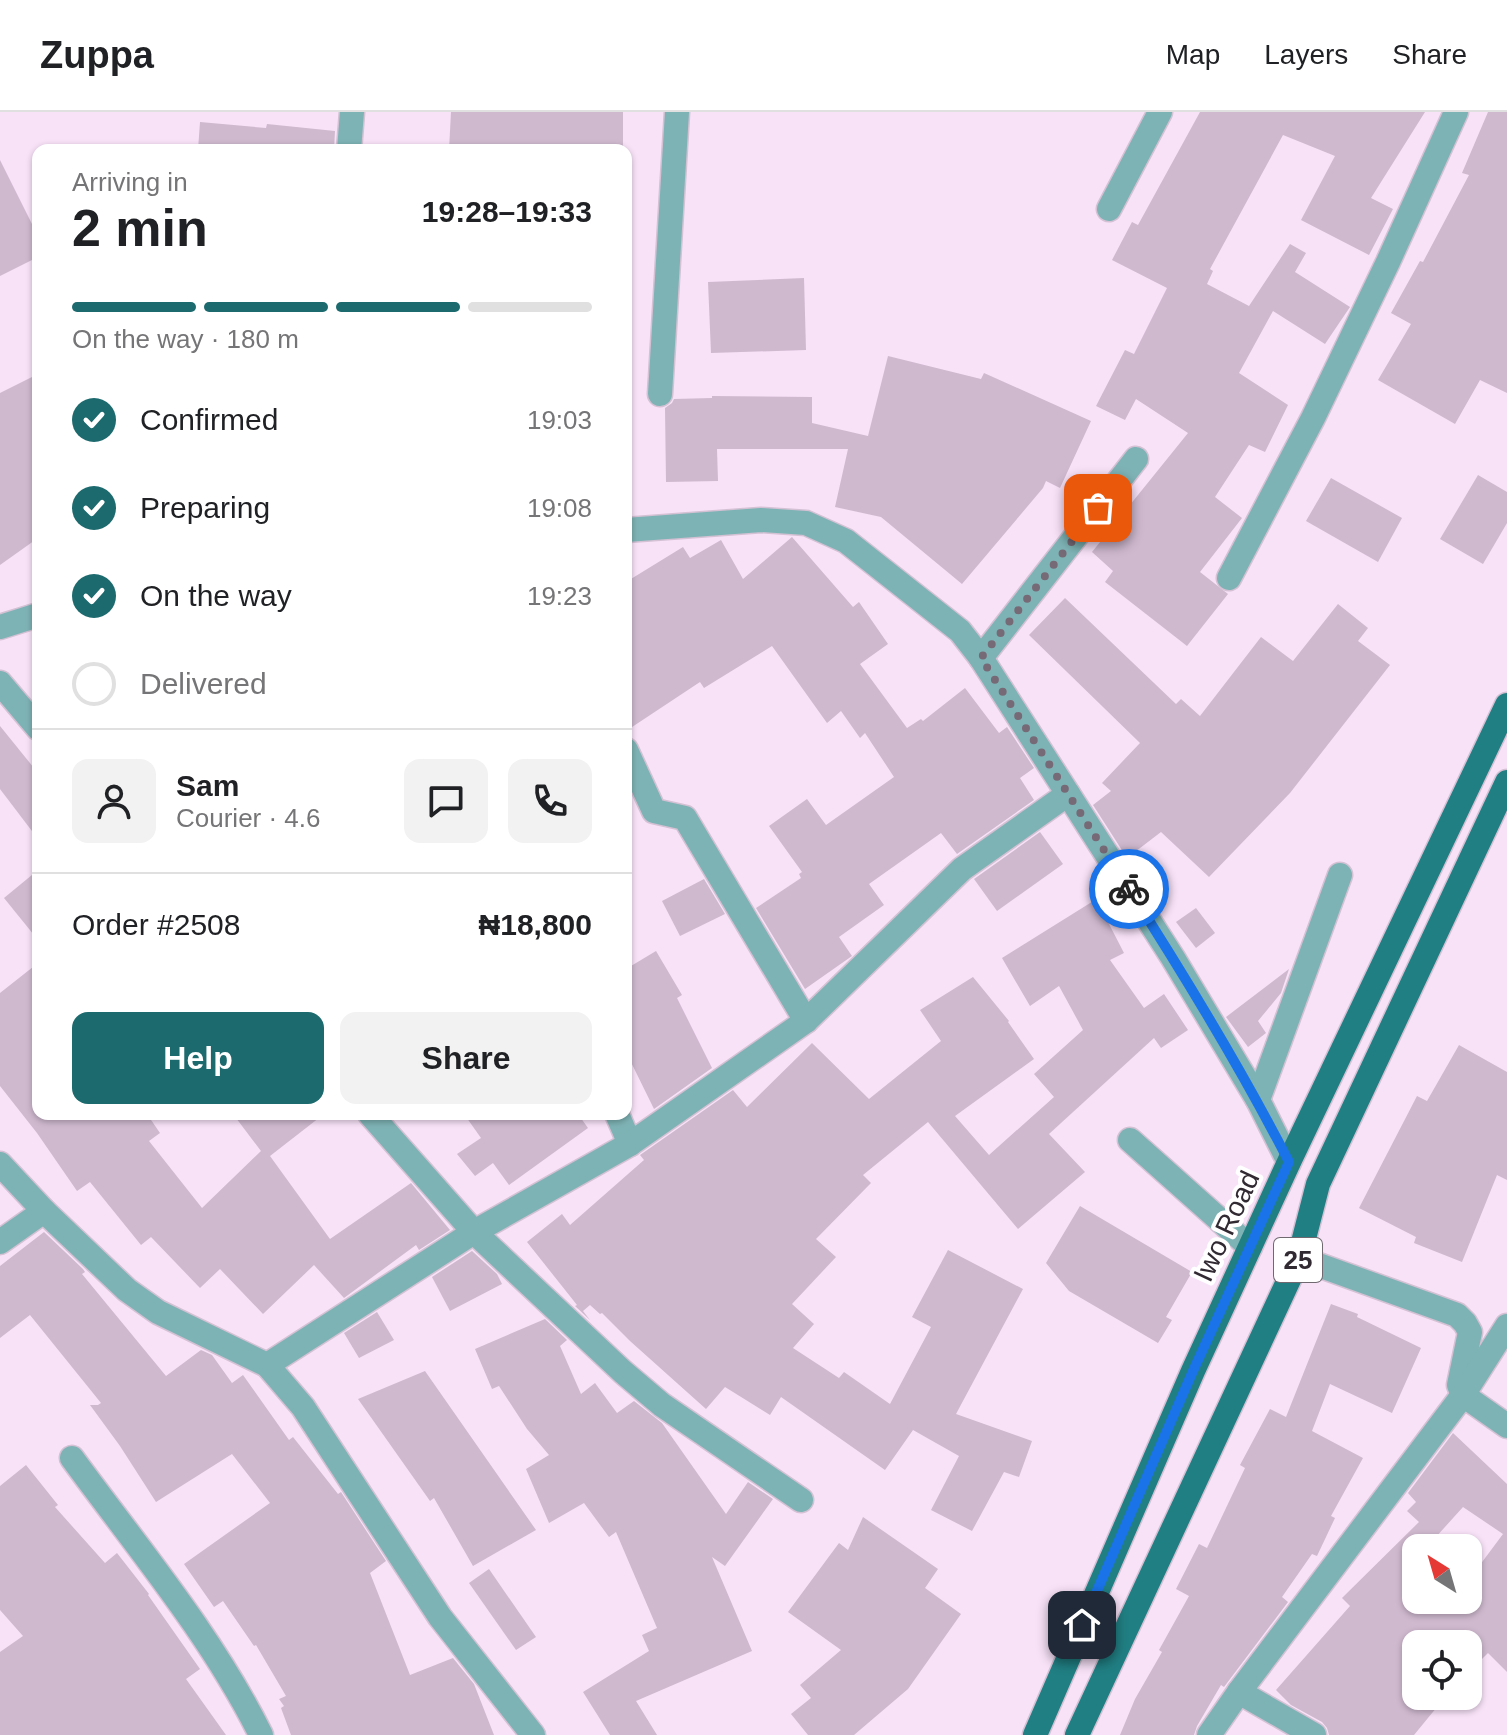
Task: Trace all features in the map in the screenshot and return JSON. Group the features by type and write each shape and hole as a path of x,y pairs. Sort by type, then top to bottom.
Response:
{"main road":[{"name":"Iwo Road","path":"1035,1735 1193,1371 1507,705"},
{"name":"25","path":"1077,1735 1299,1258 1318,1184 1507,782"}],"street":[{"path":"349,144 352,112"},
{"path":"660,394 677,112"},
{"path":"1109,209 1160,112"},
{"path":"1229,578 1320,404 1456,112"},
{"path":"981,658 1136,459"},
{"path":"632,530 761,520 806,523 846,541 960,631 981,658 1173,958 1258,1100 1289,1162"},
{"path":"0,627 32,617"},
{"path":"0,683 32,721"},
{"path":"632,763 654,811 685,818 806,1021"},
{"path":"267,1365 474,1232 630,1144 806,1021 962,869 1068,794"},
{"path":"1258,1100 1340,875"},
{"path":"375,1120 474,1232 612,1361 662,1405 801,1500"},
{"path":"620,1120 630,1144"},
{"path":"1130,1140 1250,1247"},
{"path":"0,1164 127,1290 158,1312 267,1365 303,1407 440,1617 533,1735"},
{"path":"0,1242 44,1211"},
{"path":"1299,1258 1457,1315 1470,1332 1459,1385 1463,1395 1507,1426"},
{"path":"1209,1735 1463,1395 1507,1326"},
{"path":"72,1458 215,1652 261,1735"},
{"path":"1239,1692 1314,1735"}],"building":[{"path":"451,112 623,112 623,144 449,144"},
{"path":"1200,112 1425,112 1371,198 1393,209 1369,255 1301,220 1335,156 1283,135 1210,269 1213,271 1207,284 1249,306 1290,244 1306,253 1295,272 1350,307 1325,344 1273,311 1239,373 1288,405 1265,452 1249,445 1215,497 1242,518 1200,572 1228,594 1187,646 1105,582 1113,571 1092,552 1188,433 1136,399 1125,420 1096,406 1125,350 1134,354 1167,288 1112,260 1132,222 1138,225"},
{"path":"1488,112 1507,112 1507,393 1480,380 1455,424 1378,380 1411,324 1391,313 1420,261 1423,262 1469,175 1462,173"},
{"path":"200,122 266,128 267,124 335,131 334,144 198,144"},
{"path":"0,160 32,224 32,260 0,276"},
{"path":"804,278 806,350 711,353 708,282"},
{"path":"888,356 981,379 984,373 1091,421 1060,488 1046,481 962,584 881,517 835,507 848,449 717,449 718,481 666,482 665,408 674,399 712,396 812,397 812,423 868,436"},
{"path":"32,377 32,542 0,565 0,393"},
{"path":"1478,475 1507,492 1507,523 1483,564 1440,539"},
{"path":"1331,478 1402,518 1378,562 1306,521"},
{"path":"792,537 853,607 859,602 888,644 860,664 907,728 921,719 923,721 965,688 999,733 1007,727 1034,768 1020,778 1034,800 957,854 941,833 869,884 884,905 839,937 852,956 805,989 756,908 801,878 799,874 802,872 769,826 807,799 826,825 894,777 865,733 860,738 841,711 827,723 772,646 704,688 700,682 632,727 632,578 683,547 690,558 721,540 743,579"},
{"path":"1065,598 1176,704 1181,699 1200,716 1261,637 1293,661 1338,604 1368,628 1358,641 1390,665 1290,793 1209,877 1161,832 1127,858 1093,805 1111,791 1102,783 1140,743 1029,635"},
{"path":"0,726 32,766 32,831 0,789"},
{"path":"1040,832 1063,864 997,911 974,879"},
{"path":"32,875 32,933 4,898"},
{"path":"704,879 725,914 680,936 662,901"},
{"path":"1095,900 1124,953 1110,960 1144,1008 1164,994 1188,1030 1161,1048 1154,1038 1049,1134 1085,1172 1018,1229 928,1122 863,1175 871,1183 816,1239 836,1257 792,1304 814,1324 793,1348 839,1378 844,1372 890,1404 931,1327 912,1317 948,1250 1023,1289 956,1414 1032,1441 1019,1477 1004,1472 972,1531 931,1510 959,1456 913,1430 885,1470 781,1397 770,1415 725,1387 706,1409 590,1305 583,1311 590,1320 575,1306 527,1242 562,1214 570,1225 644,1160 640,1155 733,1090 747,1107 812,1043 869,1099 941,1041 920,1010 973,977 1009,1021 1034,1059 955,1116 989,1155 1054,1097 1034,1074 1083,1030 1059,986 1030,1006 1002,958"},
{"path":"1196,908 1215,933 1196,948 1176,922"},
{"path":"656,951 682,995 677,998 712,1068 654,1109 632,1064 632,965"},
{"path":"32,968 32,1120 151,1120 160,1133 149,1141 202,1208 261,1151 238,1120 316,1120 270,1156 330,1239 411,1183 450,1230 419,1250 416,1245 344,1298 314,1265 263,1314 220,1269 200,1288 151,1237 141,1245 90,1182 77,1191 0,1086 0,993"},
{"path":"1289,969 1281,993 1258,1021 1266,1033 1248,1047 1226,1017"},
{"path":"1459,1045 1507,1072 1507,1180 1497,1175 1462,1262 1414,1243 1416,1237 1359,1208 1417,1096 1427,1101"},
{"path":"468,1120 582,1120 588,1128 509,1185 493,1163 475,1176 457,1154 481,1138"},
{"path":"1080,1206 1192,1272 1166,1317 1172,1320 1158,1343 1069,1291 1046,1263"},
{"path":"44,1232 83,1269 85,1272 82,1274 166,1376 201,1350 212,1355 232,1383 243,1375 289,1440 293,1437 338,1494 341,1492 386,1561 370,1573 410,1675 453,1658 474,1684 494,1735 291,1735 281,1708 284,1706 279,1699 286,1696 256,1645 223,1601 214,1607 184,1564 270,1503 232,1454 156,1502 90,1405 101,1403 30,1315 0,1338 0,1266"},
{"path":"472,1251 497,1274 502,1284 450,1311 432,1277"},
{"path":"1331,1304 1358,1314 1357,1317 1421,1348 1392,1413 1330,1384 1312,1431 1363,1458 1331,1516 1335,1518 1317,1556 1312,1554 1282,1597 1288,1602 1224,1687 1221,1685 1194,1735 1120,1735 1135,1699 1162,1652 1159,1650 1189,1596 1176,1589 1199,1544 1207,1548 1245,1468 1240,1465 1270,1409 1286,1417"},
{"path":"377,1312 394,1340 359,1358 344,1333"},
{"path":"545,1319 567,1340 560,1346 581,1394 595,1383 617,1413 634,1401 662,1423 726,1514 748,1482 773,1499 725,1566 712,1557 752,1651 636,1701 657,1735 610,1735 583,1692 649,1651 642,1635 657,1628 616,1532 609,1537 584,1503 549,1523 526,1469 549,1455 527,1429 499,1386 492,1389 475,1349"},
{"path":"425,1371 536,1530 473,1566 434,1498 430,1501 358,1399"},
{"path":"1453,1433 1507,1484 1507,1672 1488,1653 1482,1659 1482,1630 1402,1630 1402,1710 1435,1710 1414,1735 1329,1735 1322,1722 1291,1705 1276,1690 1350,1606 1342,1598 1402,1539 1402,1614 1482,1614 1482,1562 1503,1534 1463,1507 1439,1534 1407,1534 1419,1522 1407,1511 1416,1502 1408,1493"},
{"path":"26,1465 58,1505 55,1507 105,1563 117,1553 149,1594 200,1669 186,1679 226,1735 0,1735 0,1652 23,1636 0,1610 0,1486"},
{"path":"863,1517 938,1569 925,1588 961,1614 908,1689 854,1735 808,1735 791,1714 811,1698 800,1685 841,1650 788,1612 839,1543 848,1550"},
{"path":"489,1569 536,1637 516,1650 469,1583"}],"way so far":[{"path":"1098,508 981,658 1129,889"}],"route":[{"path":"1082,1625 1289,1162 1258,1100 1129,889"}]}
